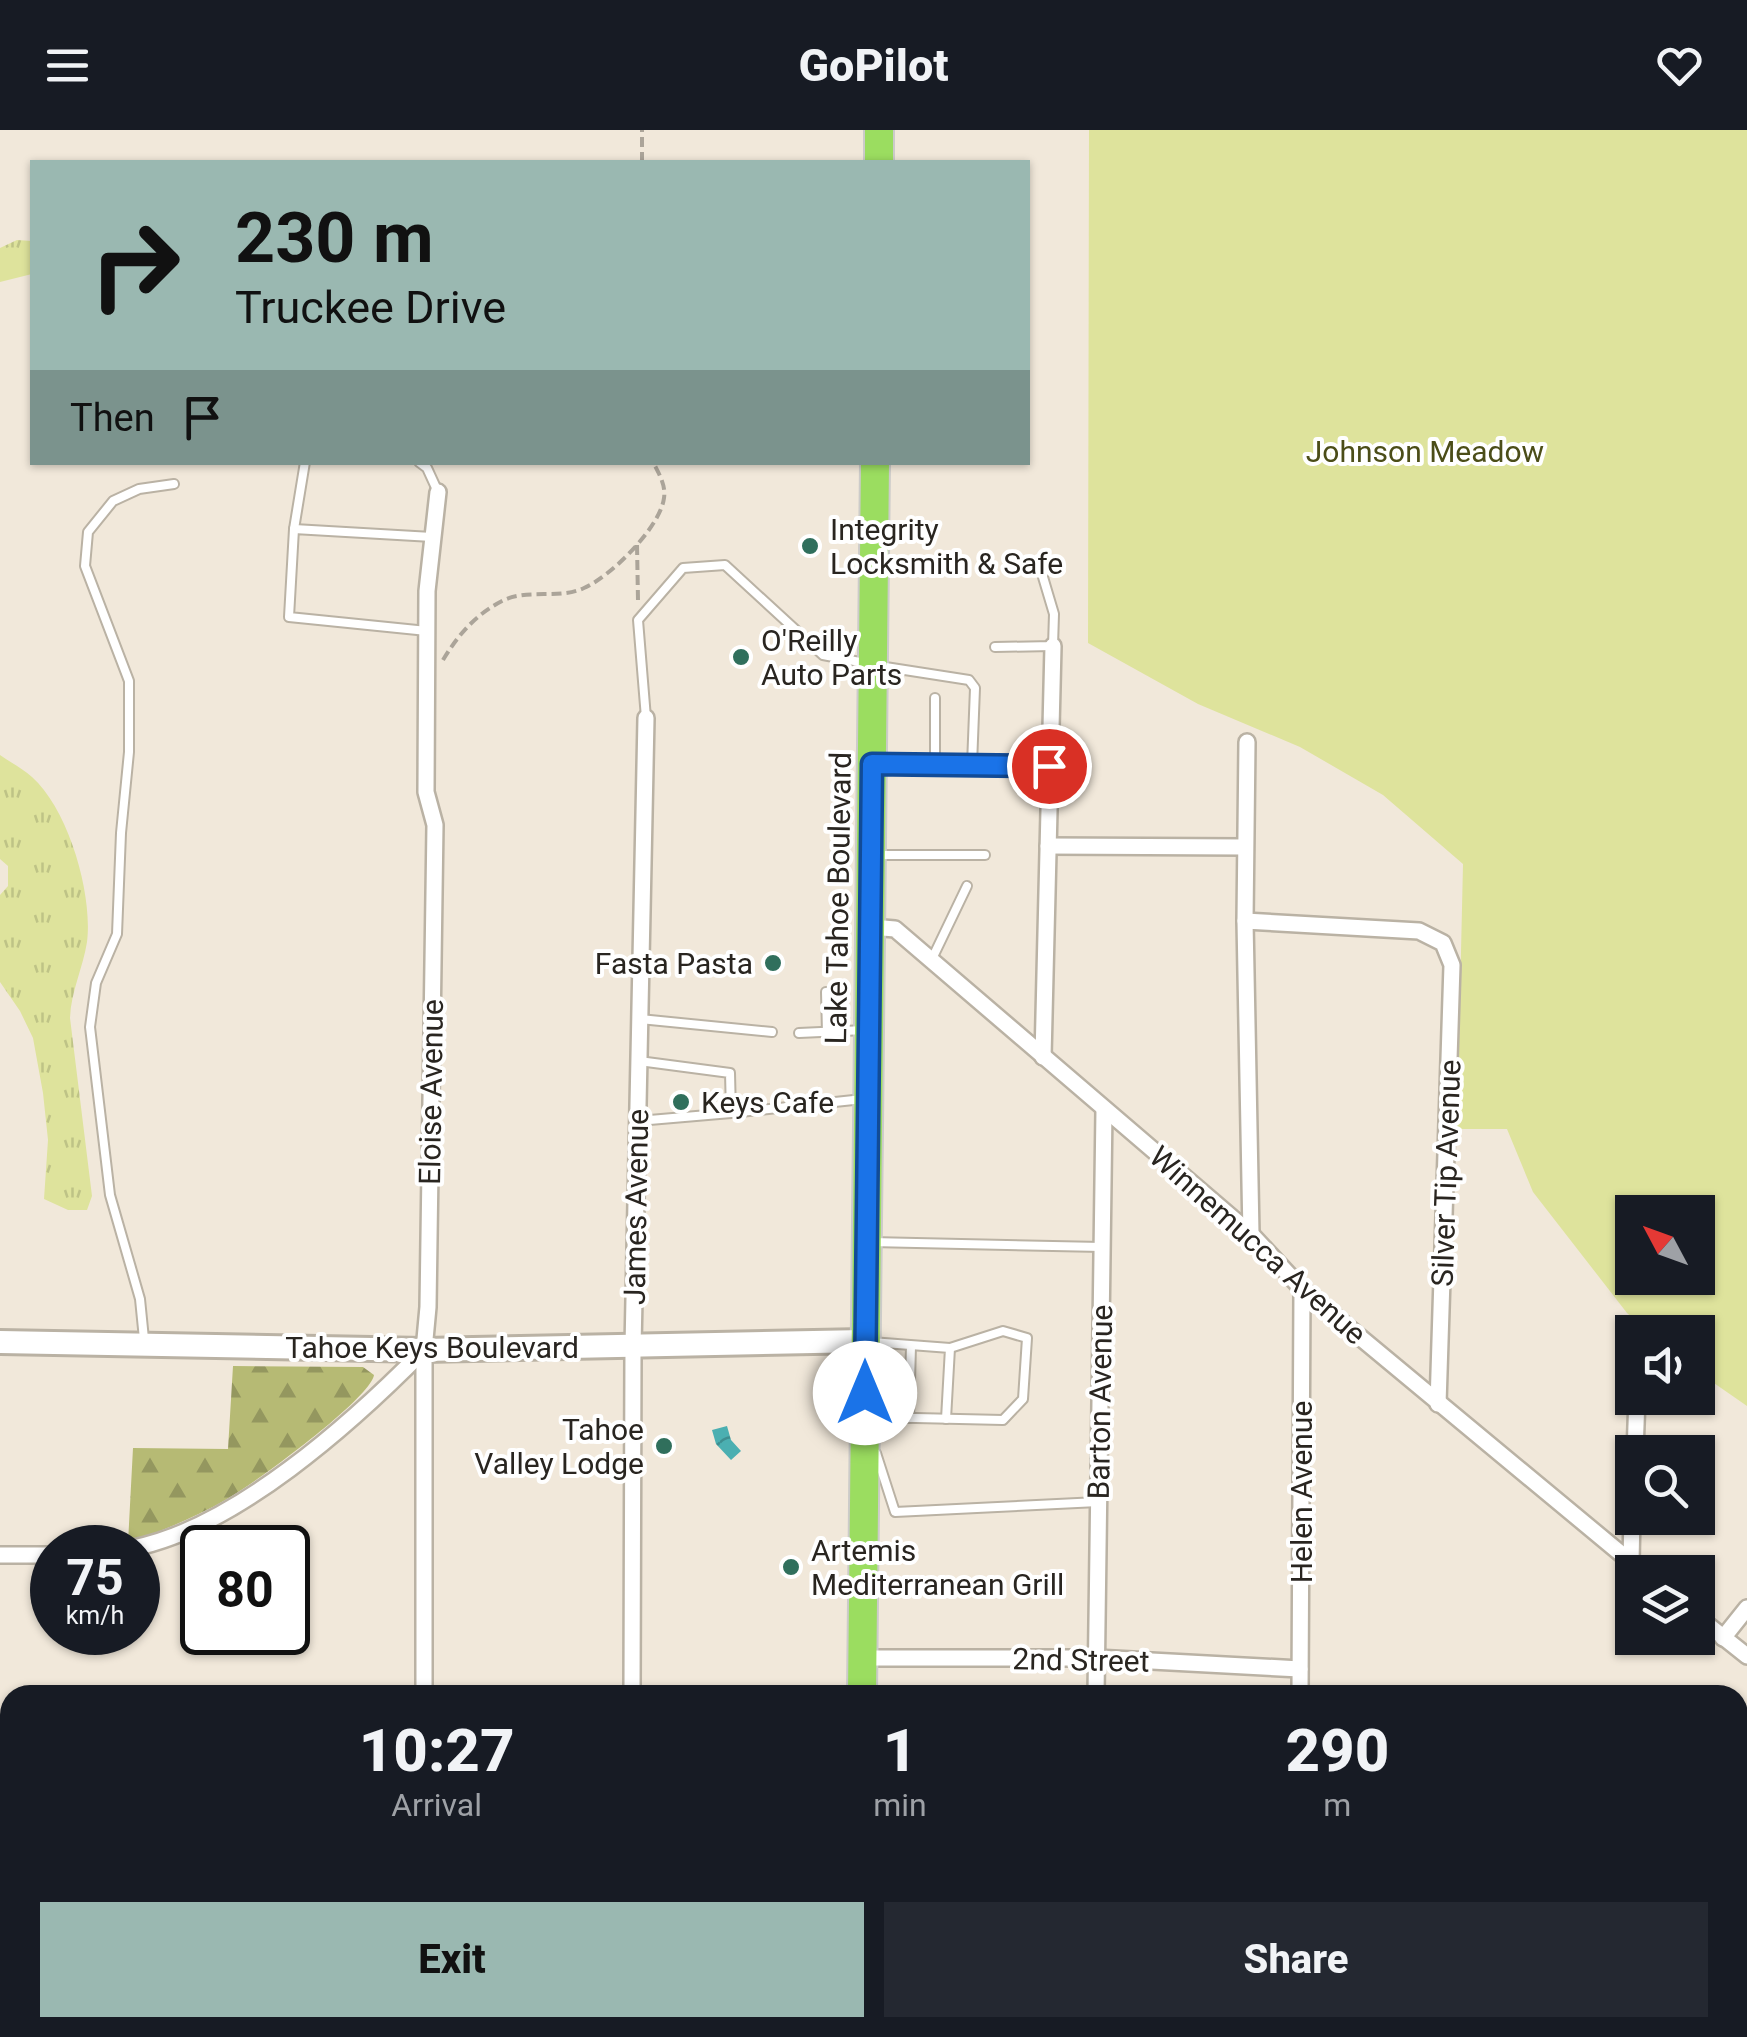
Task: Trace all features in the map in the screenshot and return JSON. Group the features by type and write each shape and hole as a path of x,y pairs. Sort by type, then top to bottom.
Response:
{"highway":[{"path":"879,160 880,130"},
{"name":"Lake Tahoe Boulevard","path":"862,1685 875,465"}],"street":[{"name":"Eloise Avenue","path":"424,1685 424,1350 435,825 426,792 427,590 438,492"},
{"path":"1043,1057 1053,646"},
{"name":"James Avenue","path":"632,1685 633,1346 646,718"},
{"path":"1246,742 1251,1234"},
{"path":"872,764 1049,766"},
{"path":"1048,846 1245,847"},
{"name":"Silver Tip Avenue","path":"1245,920 1419,931 1443,944 1452,965 1438,1404"},
{"name":"Winnemucca Avenue","path":"871,927 895,929 1251,1234 1302,1289 1620,1555"},
{"name":"Barton Avenue","path":"1096,1685 1104,1109"},
{"name":"Helen Avenue","path":"1300,1685 1302,1289"},
{"name":"Tahoe Keys Boulevard","path":"0,1342 424,1350 865,1341"},
{"path":"160,1539 194,1528 236,1504 336,1430 424,1350"},
{"path":"0,1555 30,1554"},
{"path":"1723,1638 1747,1608"},
{"path":"1715,1631 1747,1656"},
{"name":"2nd Street","path":"862,1658 1096,1658 1300,1670"}],"lane":[{"path":"305,465 294,529 289,617 427,630"},
{"path":"423,465 438,492"},
{"path":"144,1345 140,1299 110,1195 90,1027 96,982 118,934 121,833 129,752 129,681 86,566 88,532 112,502 139,489 174,484"},
{"path":"294,529 434,537"},
{"path":"646,718 638,620 682,568 726,565 823,655 968,680 975,688 972,765"},
{"path":"995,647 1053,646 1054,614 1040,567"},
{"path":"934,698 935,764"},
{"path":"871,855 986,855"},
{"path":"932,961 967,886"},
{"path":"826,992 827,1033"},
{"path":"640,1019 772,1032"},
{"path":"799,1033 869,1030"},
{"path":"639,1061 730,1073 731,1112"},
{"path":"638,1121 868,1098"},
{"path":"866,1242 1102,1247"},
{"path":"865,1341 950,1348 1003,1331 1027,1338 1023,1399 1003,1420 865,1418 895,1512 1098,1502"},
{"path":"909,1418 911,1346"},
{"path":"946,1419 950,1348"}],"path":[{"path":"642,130 642,160"},
{"path":"426,692 444,657 476,618 514,596 564,594 583,589 604,576 637,543 660,511 664,496 662,477 655,465"},
{"path":"637,543 638,620"}],"green space":[{"name":"Johnson Meadow","path":"1089,130 1747,130 1747,1406 1715,1384 1715,1315 1629,1315 1533,1192 1507,1129 1457,1129 1463,864 1383,795 1300,747 1198,704 1088,643"},
{"path":"17,240 30,241 30,274 0,282 0,248"},
{"path":"0,755 28,774 57,810 82,878 87,942 70,1018 92,1196 87,1210 68,1210 44,1199 48,1140 33,1038 0,982 0,895 8,886 8,866 0,859"},
{"path":"233,1366 363,1367 374,1375 368,1387 333,1421 284,1460 215,1506 160,1531 160,1525 129,1525 133,1448 228,1449"}],"water":[{"path":"727,1426 731,1440 741,1451 731,1460 716,1444 712,1430"}],"place":[{"name":"Integrity Locksmith & Safe","path":"810,546"},
{"name":"O'Reilly Auto Parts","path":"741,657"},
{"name":"Fasta Pasta","path":"773,963"},
{"name":"Keys Cafe","path":"681,1102"},
{"name":"Tahoe Valley Lodge","path":"664,1446"},
{"name":"Artemis Mediterranean Grill","path":"791,1567"}],"route":[{"path":"865,1393 872,764 1049,766"}]}
